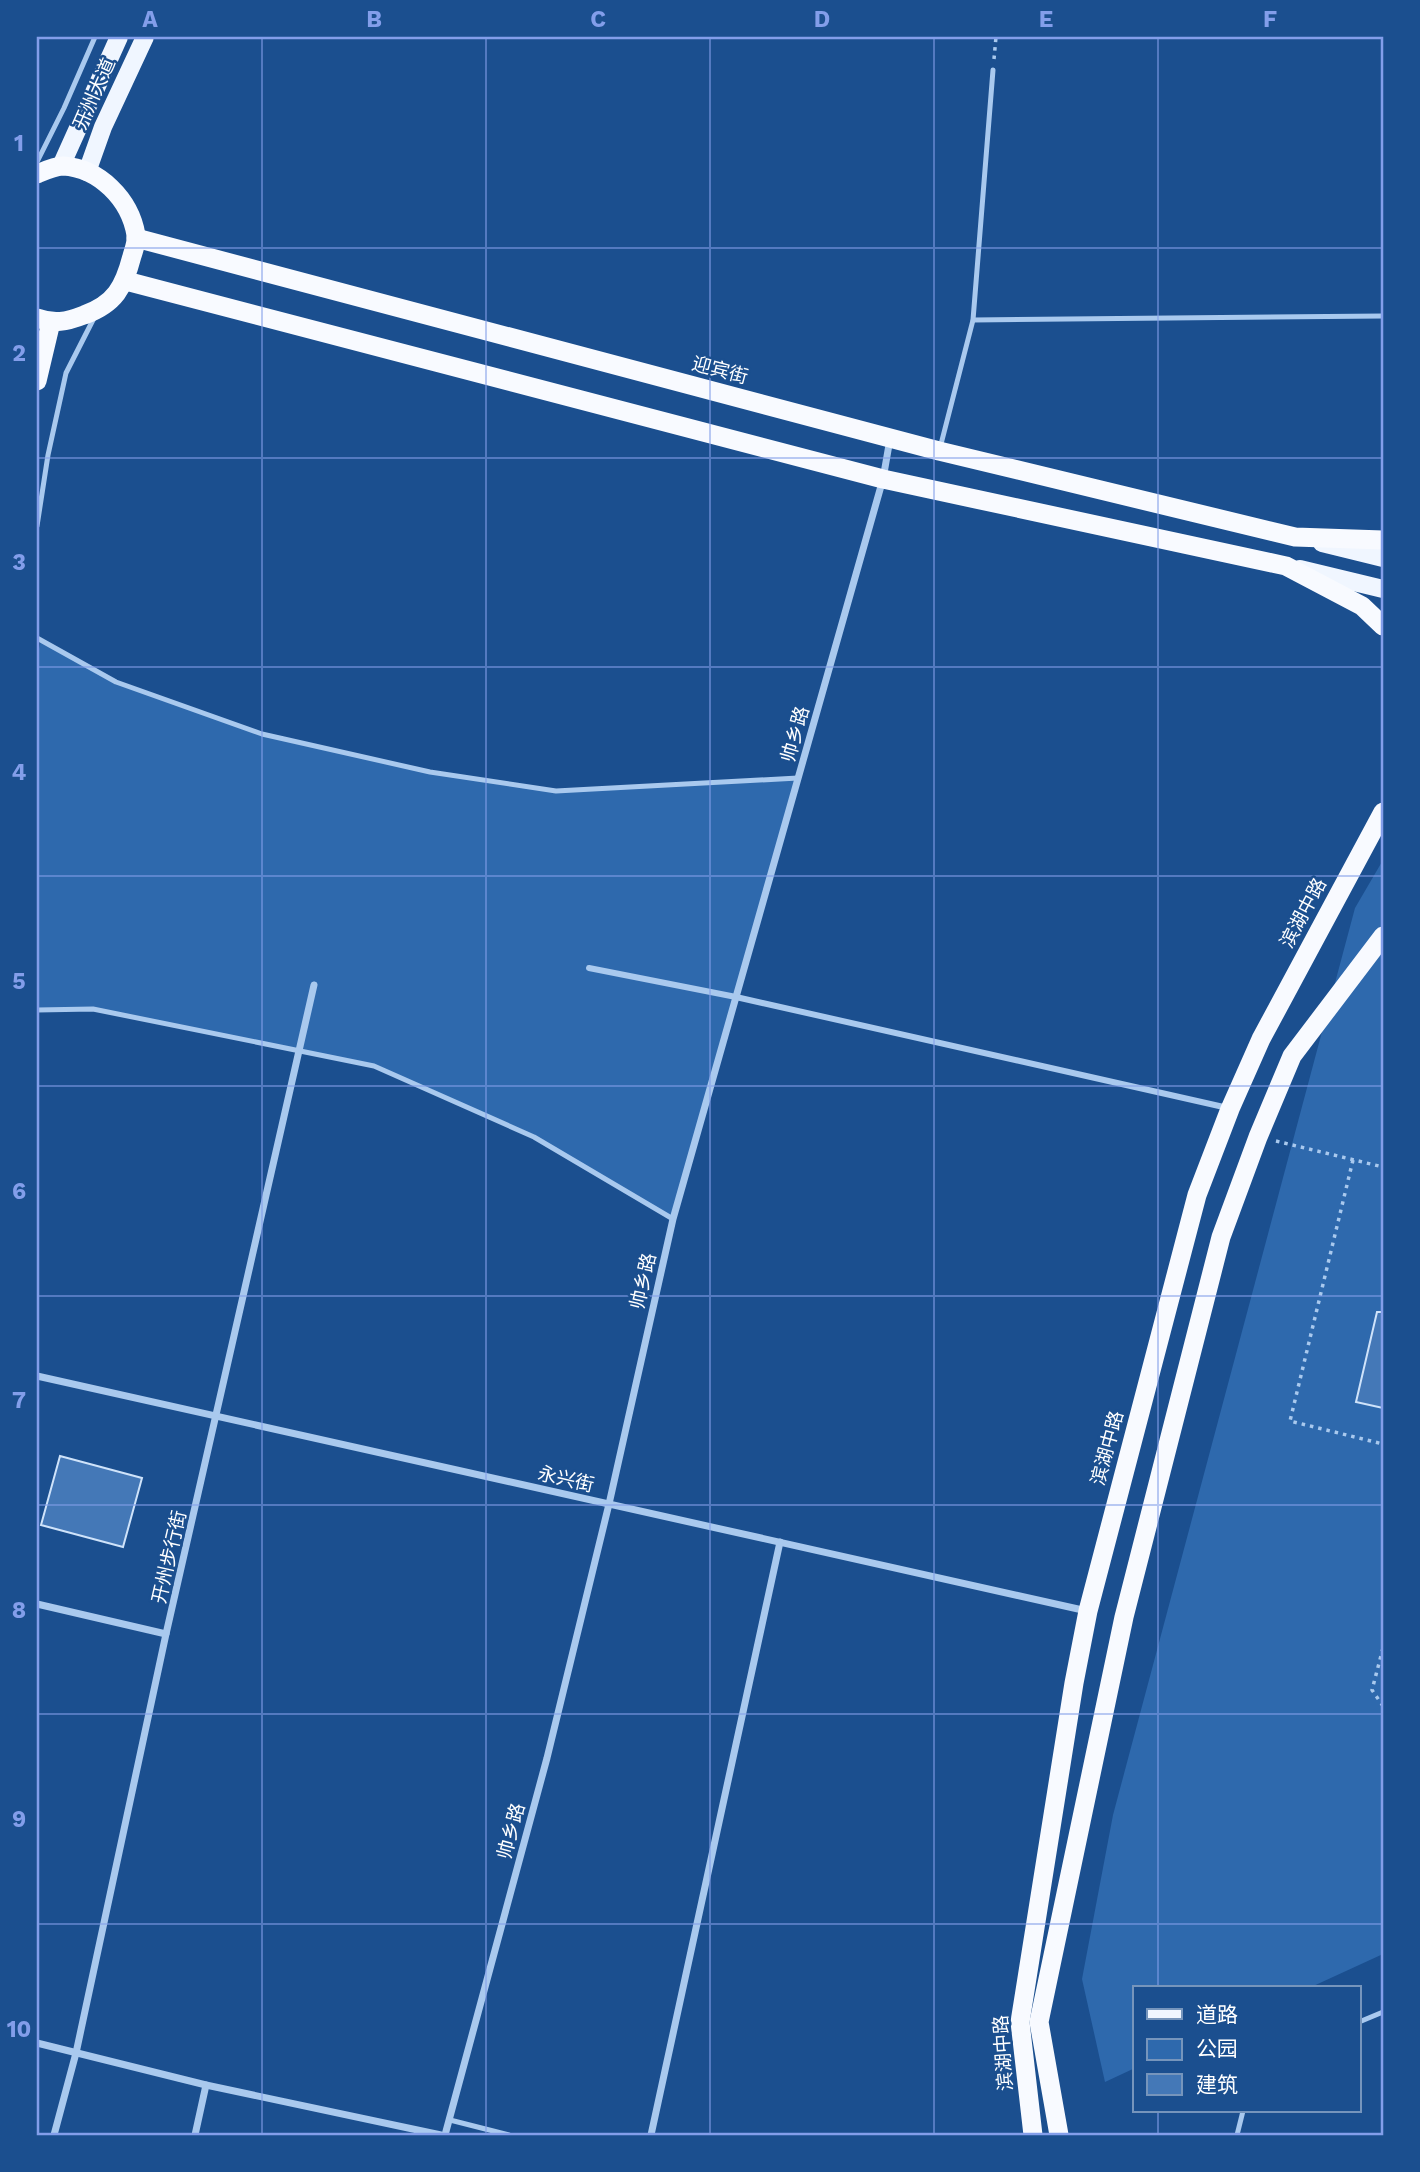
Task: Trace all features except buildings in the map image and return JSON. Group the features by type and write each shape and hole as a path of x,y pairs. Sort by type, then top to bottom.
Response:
{"highway":[{"path":"37,174 61,166 88,172 110,186 125,204 136,238 126,281 98,310 68,321 44,320 37,381"},
{"name":"迎宾街","path":"136,238 939,451 1295,537 1383,540"},
{"path":"126,281 883,479 1286,566 1362,606 1383,626"},
{"name":"滨湖中路","path":"1033,2135 1020,2022 1074,1683 1088,1611 1197,1195 1230,1109 1261,1040 1383,812"},
{"name":"滨湖中路","path":"1059,2135 1039,2022 1124,1617 1221,1237 1292,1056 1383,936"}],"main road":[{"name":"开州大道","path":"61,166 119,37"},
{"name":"开州大道","path":"88,172 103,127 145,37"},
{"path":"1295,537 1383,558"},
{"path":"1286,566 1383,589"},
{"path":"1362,606 1383,611"}],"street":[{"name":"帅乡路","path":"443,2135 450,2120 547,1758 609,1504 673,1219 883,479 890,438"},
{"path":"589,968 736,997 1230,1109"},
{"name":"开州步行街","path":"54,2135 76,2053 166,1634 218,1417 314,985"},
{"name":"永兴街","path":"37,1376 1088,1611"},
{"path":"651,2135 779,1542"},
{"path":"37,1604 166,1634"},
{"path":"37,2043 206,2085 443,2135"},
{"path":"195,2135 206,2085"}],"lane":[{"path":"37,162 95,37"},
{"path":"939,451 973,320 993,70"},
{"path":"37,525 48,455 66,373 98,310"},
{"path":"973,320 1383,316"},
{"path":"37,638 116,682 262,734 430,772 556,791 798,778"},
{"path":"37,1010 93,1009 374,1066 534,1137 673,1219"},
{"path":"1360,2022 1383,2012"},
{"path":"1237,2135 1243,2112"},
{"path":"450,2120 509,2135"}],"path":[{"path":"993,70 996,37"},
{"path":"1258,1137 1383,1167"},
{"path":"1353,1160 1290,1421 1383,1444"},
{"path":"1383,1648 1372,1690 1383,1706"}],"green space":[{"path":"41,640 116,682 262,734 430,772 556,791 798,778 673,1219 534,1137 374,1066 93,1009 37,1010 37,658"},
{"path":"1383,860 1383,1954 1313,1986 1133,1986 1133,2069 1105,2082 1082,1979 1113,1815 1355,908"}]}
